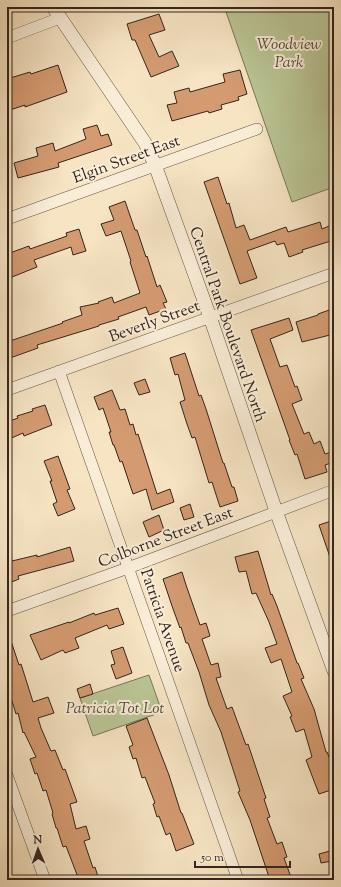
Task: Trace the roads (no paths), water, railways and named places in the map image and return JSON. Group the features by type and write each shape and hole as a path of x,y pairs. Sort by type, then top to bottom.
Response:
{"street":[{"path":"7,38 57,13"},
{"name":"Central Park Boulevard North","path":"57,13 145,143 155,165 210,317 276,511 334,671"},
{"name":"Elgin Street East","path":"7,218 257,129"},
{"name":"Beverly Street","path":"7,390 334,273"},
{"name":"Patricia Avenue","path":"59,371 238,880"},
{"name":"Colborne Street East","path":"7,611 128,568 334,490"},
{"path":"7,775 45,880"}],"park label":[{"name":"Woodview Park","path":"289,52"},
{"name":"Patricia Tot Lot","path":"115,707"}]}
